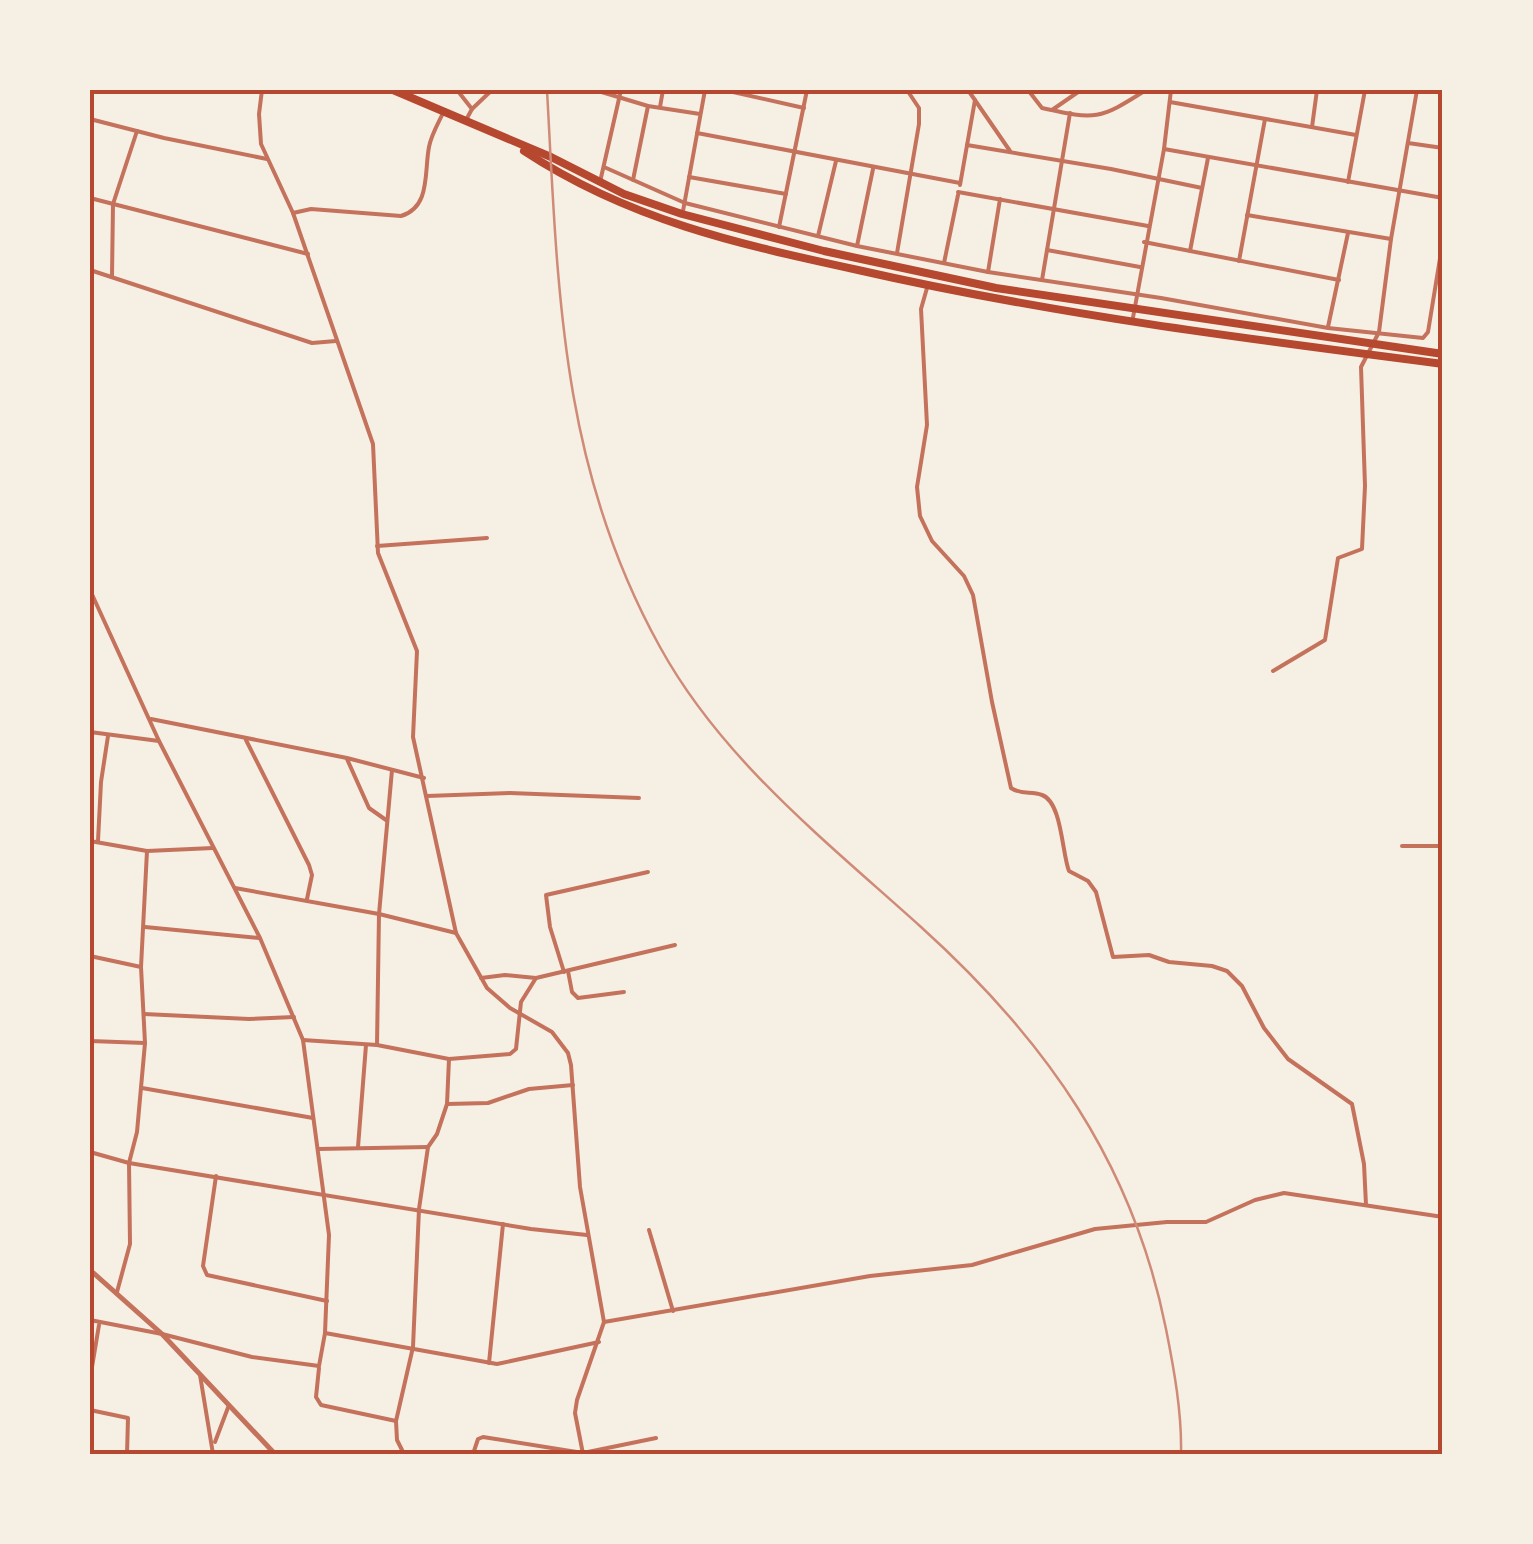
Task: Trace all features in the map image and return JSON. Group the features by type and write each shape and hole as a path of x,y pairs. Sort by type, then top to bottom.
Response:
{"main road":[{"path":"393,90 512,143 604,198 679,226 928,286 1132,322 1443,364"},
{"path":"512,143 682,214 947,278 1134,310 1443,354"}],"street":[{"path":"262,90 259,123 267,158 293,213 373,444 376,546 384,576 417,651 413,736 456,933 480,978 501,1001 545,1026 568,1053 580,1187 604,1322 575,1413 583,1454"},
{"path":"457,90 472,109"},
{"path":"466,120 492,90"},
{"path":"595,90 648,106 700,114"},
{"path":"600,182 621,90"},
{"path":"660,107 662,90"},
{"path":"679,226 705,90"},
{"path":"724,90 804,108"},
{"path":"758,97 760,90"},
{"path":"778,227 807,90"},
{"path":"897,253 920,114 908,90"},
{"path":"968,90 1010,151"},
{"path":"1028,90 1040,107 1104,115 1146,90"},
{"path":"1052,110 1080,90"},
{"path":"1132,322 1164,150 1171,90"},
{"path":"1312,126 1317,90"},
{"path":"1348,182 1364,90"},
{"path":"1272,671 1325,640 1338,558 1362,550 1365,486 1361,367 1378,332 1418,90"},
{"path":"944,264 975,100"},
{"path":"1170,102 1356,135"},
{"path":"633,180 648,106"},
{"path":"293,213 312,208 401,216 410,213 422,195 430,142 444,110"},
{"path":"1042,280 1070,113"},
{"path":"1239,261 1265,118"},
{"path":"90,119 267,158"},
{"path":"112,276 112,204 136,131"},
{"path":"697,133 960,183"},
{"path":"1408,142 1443,148"},
{"path":"967,145 1202,188"},
{"path":"1164,150 1443,198"},
{"path":"1190,251 1208,156"},
{"path":"818,236 836,161"},
{"path":"604,168 685,203 857,246 988,272 1328,328 1423,338 1443,240"},
{"path":"857,246 874,168"},
{"path":"689,177 786,194"},
{"path":"958,192 1148,226"},
{"path":"90,198 308,254"},
{"path":"988,272 1000,199"},
{"path":"1247,215 1391,239"},
{"path":"1328,328 1348,234"},
{"path":"1144,242 1339,280"},
{"path":"1046,250 1140,266"},
{"path":"90,270 312,343 336,341"},
{"path":"928,286 922,309 927,425 917,486 920,516 932,541 964,576 977,606 986,674 1011,788 1050,800 1069,871 1088,880 1096,892 1112,956 1149,955 1168,962 1227,971 1288,1059 1352,1104 1364,1164 1366,1205"},
{"path":"376,546 488,538"},
{"path":"90,590 159,741 260,938 303,1040 329,1235 325,1332 316,1397 321,1405 396,1421"},
{"path":"151,718 347,758 424,778"},
{"path":"90,732 159,741"},
{"path":"98,841 108,736"},
{"path":"245,737 309,865 312,875 307,899"},
{"path":"347,758 370,808 386,820"},
{"path":"377,1045 379,914 392,770"},
{"path":"428,796 510,792 639,798"},
{"path":"90,841 146,851 214,848"},
{"path":"1402,846 1443,846"},
{"path":"117,1292 130,1244 129,1164 145,1043 141,968 146,851"},
{"path":"624,992 578,998 572,992 546,911 546,895 648,872"},
{"path":"233,887 307,899 456,933"},
{"path":"144,927 260,938"},
{"path":"480,978 536,978 675,945"},
{"path":"90,956 141,968"},
{"path":"303,1040 377,1045 449,1059 514,1052 518,1013 536,978"},
{"path":"144,1014 294,1017"},
{"path":"90,1041 145,1043"},
{"path":"358,1147 366,1045"},
{"path":"404,1454 397,1440 396,1421 414,1348 418,1208 428,1147 447,1104 449,1059"},
{"path":"447,1104 488,1103 529,1089 573,1085"},
{"path":"142,1088 312,1118"},
{"path":"317,1150 428,1147"},
{"path":"90,1152 129,1164 587,1235"},
{"path":"216,1176 204,1266 207,1275 327,1302"},
{"path":"604,1322 870,1276 972,1265 1095,1230 1206,1222 1255,1200 1284,1193 1443,1217 1443,1244"},
{"path":"490,1363 503,1224"},
{"path":"649,1230 673,1312"},
{"path":"90,1270 162,1334 274,1454"},
{"path":"90,1320 252,1357 319,1366"},
{"path":"90,1379 100,1323"},
{"path":"325,1332 490,1363 600,1342"},
{"path":"200,1374 214,1454"},
{"path":"213,1446 229,1405"},
{"path":"90,1410 128,1418 127,1454"},
{"path":"473,1454 478,1439 484,1437 583,1454 656,1438"}],"railway":[{"path":"547,90 555,236 570,376 583,444 627,580 685,688 745,763 813,831 966,970 1007,1014 1078,1108 1107,1158 1151,1269 1175,1375 1181,1454"}]}
